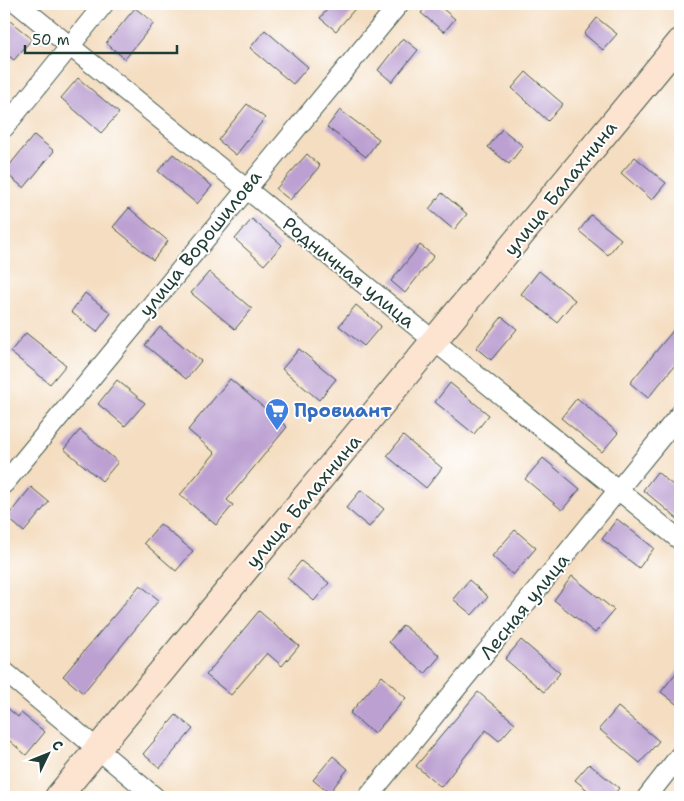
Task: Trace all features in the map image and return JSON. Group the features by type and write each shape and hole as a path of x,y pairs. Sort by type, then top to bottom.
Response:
{"street":[{"name":"Родничная улица","path":"18,4 618,492 680,540"},
{"path":"4,128 104,4"},
{"name":"улица Ворошилова","path":"4,484 399,4"},
{"name":"улица Балахнина","path":"58,797 680,42"},
{"name":"Лесная улица","path":"368,797 680,414"},
{"path":"4,671 155,797"},
{"path":"648,797 680,755"}],"building":[{"path":"332,4 359,4 336,31 320,18"},
{"path":"428,4 437,4 455,19 444,32 421,13"},
{"path":"135,8 154,23 125,59 106,43"},
{"path":"4,16 32,39 14,60 4,52"},
{"path":"597,18 617,34 603,50 584,34"},
{"path":"265,30 308,67 293,84 250,48"},
{"path":"403,38 418,50 392,82 378,70"},
{"path":"526,72 563,104 548,121 512,88"},
{"path":"78,78 119,113 101,133 61,98"},
{"path":"247,104 265,118 236,155 218,140"},
{"path":"340,110 379,139 366,157 327,127"},
{"path":"502,129 523,146 509,164 488,147"},
{"path":"34,135 54,151 24,188 4,172"},
{"path":"173,154 212,186 197,204 158,171"},
{"path":"307,154 320,166 290,200 276,189"},
{"path":"635,157 666,183 652,200 621,173"},
{"path":"442,193 467,214 454,230 429,209"},
{"path":"129,208 168,241 153,260 113,227"},
{"path":"591,215 621,239 608,255 579,231"},
{"path":"252,219 282,245 264,265 235,239"},
{"path":"420,245 434,256 405,293 391,281"},
{"path":"539,271 575,300 557,322 521,294"},
{"path":"209,272 252,309 235,329 191,293"},
{"path":"85,293 111,313 97,332 71,312"},
{"path":"356,305 381,326 364,346 339,326"},
{"path":"502,317 517,329 491,360 476,348"},
{"path":"680,322 680,359 648,398 630,383"},
{"path":"160,327 201,361 186,379 145,345"},
{"path":"26,333 66,365 50,384 10,352"},
{"path":"299,349 336,379 319,400 282,369"},
{"path":"230,379 287,427 227,500 233,505 216,525 180,495 215,453 188,430"},
{"path":"117,380 145,403 125,426 98,404"},
{"path":"450,383 489,415 474,434 435,402"},
{"path":"577,398 618,433 602,452 561,418"},
{"path":"80,430 118,462 102,481 64,449"},
{"path":"403,436 442,468 426,488 387,456"},
{"path":"543,458 580,489 562,510 525,479"},
{"path":"657,472 680,491 680,521 643,490"},
{"path":"31,487 49,502 24,532 7,517"},
{"path":"361,490 384,509 369,527 346,508"},
{"path":"617,519 654,548 639,568 602,539"},
{"path":"160,524 193,551 176,571 144,543"},
{"path":"515,530 536,548 513,575 492,556"},
{"path":"301,561 329,583 314,601 287,578"},
{"path":"572,576 614,610 595,633 554,600"},
{"path":"469,580 488,597 472,615 453,599"},
{"path":"140,585 159,600 83,693 63,676"},
{"path":"259,611 299,646 282,666 267,653 231,695 206,675"},
{"path":"403,625 440,656 425,674 389,642"},
{"path":"521,640 560,673 544,692 505,659"},
{"path":"680,668 680,707 661,692"},
{"path":"382,676 406,698 374,734 350,713"},
{"path":"478,692 515,723 499,741 486,730 441,787 416,766"},
{"path":"4,705 18,717 21,713 45,732 26,755 4,736"},
{"path":"618,707 659,741 640,763 599,729"},
{"path":"176,715 193,729 160,768 143,754"},
{"path":"333,756 348,769 329,793 313,780"},
{"path":"589,764 619,788 612,797 596,797 575,780"}],"place":[{"name":"Провиант","path":"277,431"}]}
